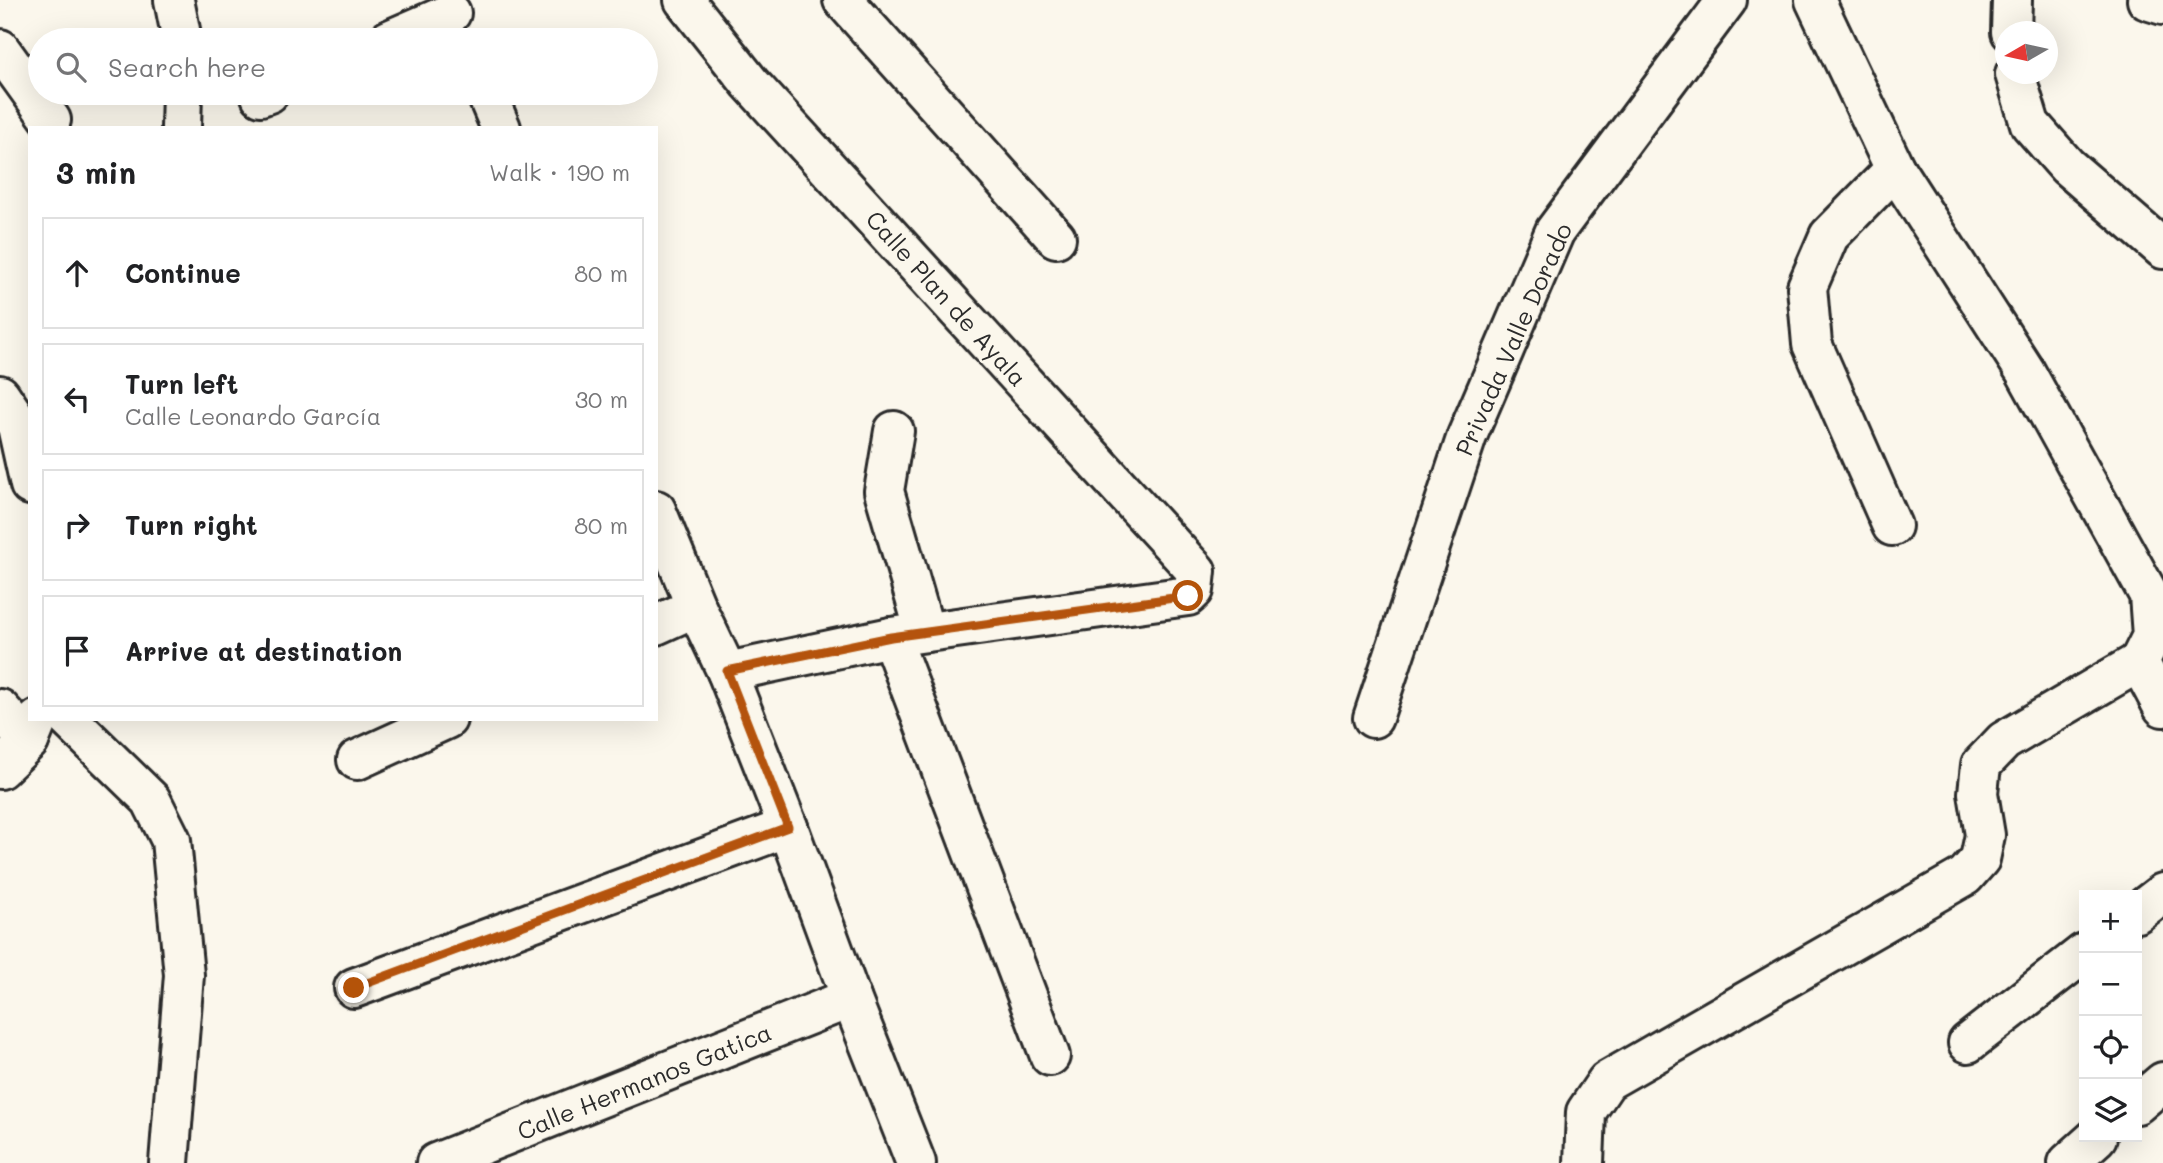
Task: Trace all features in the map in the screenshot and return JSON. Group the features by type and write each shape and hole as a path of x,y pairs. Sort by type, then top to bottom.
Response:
{"street":[{"path":"174,0 180,28"},
{"name":"Calle Plan de Ayala","path":"684,0 750,83 1196,571 1194,590 1188,596 908,635"},
{"path":"843,0 1056,238"},
{"name":"Privada Valle Dorado","path":"1373,718 1467,436 1555,231 1727,0"},
{"path":"1584,1163 1586,1112 1607,1081 1965,876 1980,859 1985,835 1978,793 1981,765 2004,741 2139,662 2152,636 2149,595 2025,370 1895,169 1815,0"},
{"path":"2011,21 2012,0"},
{"path":"2147,0 2163,5"},
{"path":"424,28 453,18"},
{"path":"0,49 28,88"},
{"path":"2018,84 2030,124 2067,166 2163,248"},
{"path":"40,105 51,120"},
{"path":"181,126 182,105"},
{"path":"491,105 500,126"},
{"path":"1892,526 1812,344 1807,287 1829,236 1895,169"},
{"path":"0,394 15,417 28,470"},
{"path":"894,431 884,491 908,635 1050,1056"},
{"path":"658,515 696,607 727,671 916,1163"},
{"path":"658,624 696,607"},
{"path":"727,671 908,635"},
{"path":"2139,662 2163,707"},
{"path":"0,709 34,730 0,769"},
{"path":"70,721 151,800 171,840 184,975 169,1163"},
{"path":"357,760 443,721"},
{"path":"354,988 788,827"},
{"path":"2142,909 2163,892"},
{"path":"1968,1043 2079,957"},
{"name":"Calle Hermanos Gatica","path":"436,1163 851,998"},
{"path":"2142,1100 2163,1082"},
{"path":"2068,1163 2091,1142"}],"route":[{"path":"354,988 788,827 727,671 891,637 1188,596"}]}
